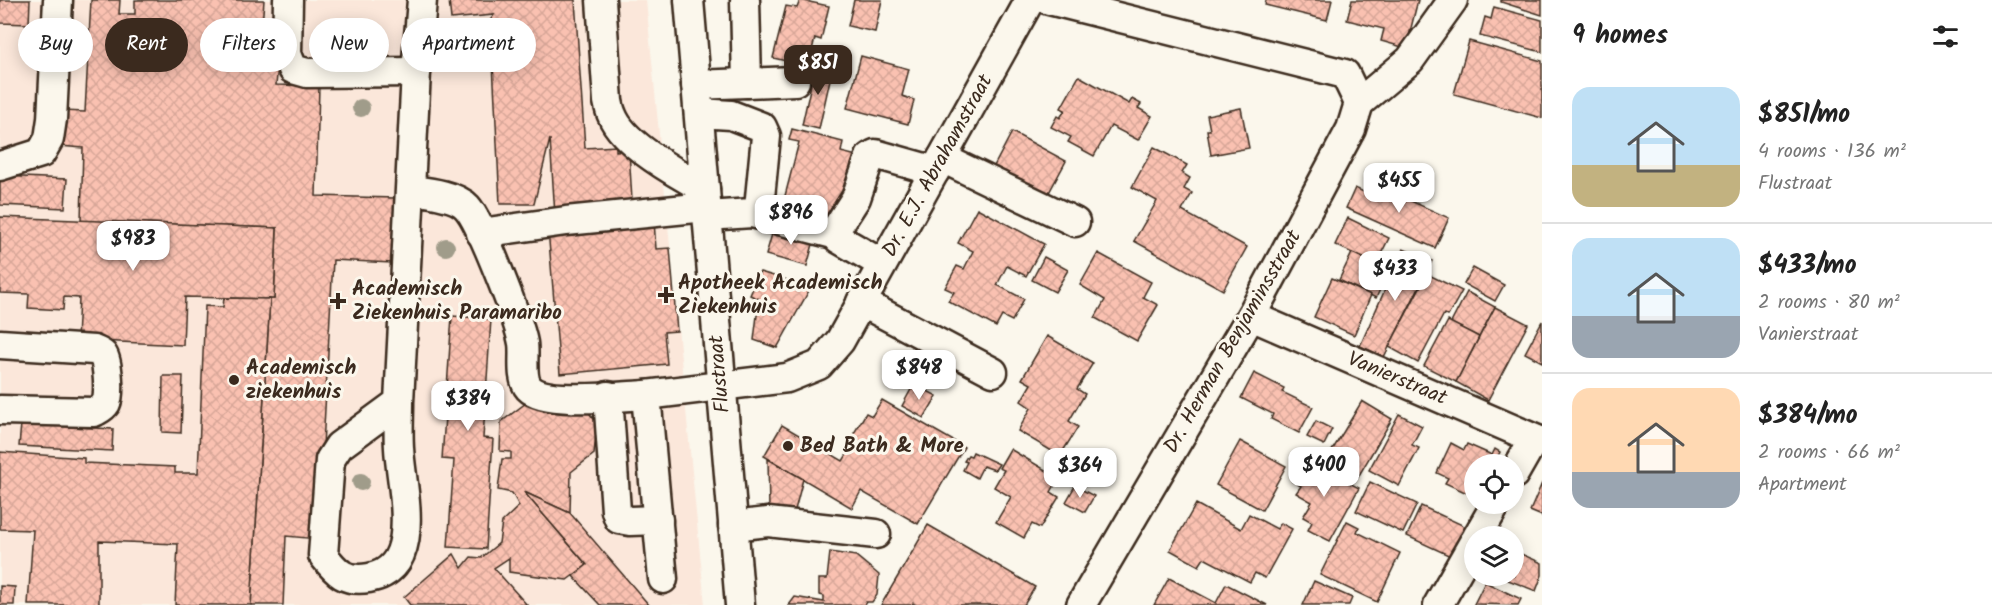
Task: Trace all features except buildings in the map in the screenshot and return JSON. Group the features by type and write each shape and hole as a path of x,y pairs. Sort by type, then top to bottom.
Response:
{"street":[{"path":"0,166 41,153 49,139 58,0"},
{"path":"601,0 612,116 621,129 706,204"},
{"name":"Flustraat","path":"689,0 740,605"},
{"path":"746,0 747,83"},
{"name":"Dr. E.J. Abrahamstraat","path":"481,233 507,295 523,342 525,379 529,387 542,395 563,398 646,395 721,387 787,378 819,365 840,341 1030,0"},
{"path":"1049,0 1345,74 1359,103 1410,60 1453,0"},
{"path":"417,1 417,18"},
{"path":"295,3 287,54 293,69 307,73 416,72 399,402 399,448 406,527 402,553 389,571 371,577 352,579 335,572 323,555 330,460 339,446 399,402"},
{"path":"696,84 795,81"},
{"name":"Dr. Herman Benjaminsstraat","path":"1081,605 1251,316 1351,129 1359,103"},
{"path":"699,114 731,115 762,126 766,136 766,146 759,208 752,213"},
{"path":"882,264 839,239 836,229 856,198 872,155 875,154 938,165 1075,222"},
{"path":"411,190 441,194 466,206 481,233 706,204 752,213 837,235"},
{"path":"861,302 993,372"},
{"name":"Vanierstraat","path":"1251,316 1538,441"},
{"path":"0,345 94,350 102,354 106,364 107,386 107,400 103,407 94,412 0,410"},
{"path":"646,395 663,579"},
{"path":"608,396 616,511 620,519 658,520"},
{"path":"1524,460 1538,441"},
{"path":"733,526 768,522 876,534"},
{"path":"1438,605 1464,560"}],"shaded area":[{"name":"Academisch Ziekenhuis Paramaribo","path":"0,0 646,0 705,605 0,605"}],"place":[{"name":"Apotheek Academisch Ziekenhuis","path":"666,295"},
{"name":"Academisch Ziekenhuis Paramaribo","path":"338,301"},
{"name":"Academisch ziekenhuis","path":"234,380"},
{"name":"Bed Bath & More","path":"788,446"}]}
